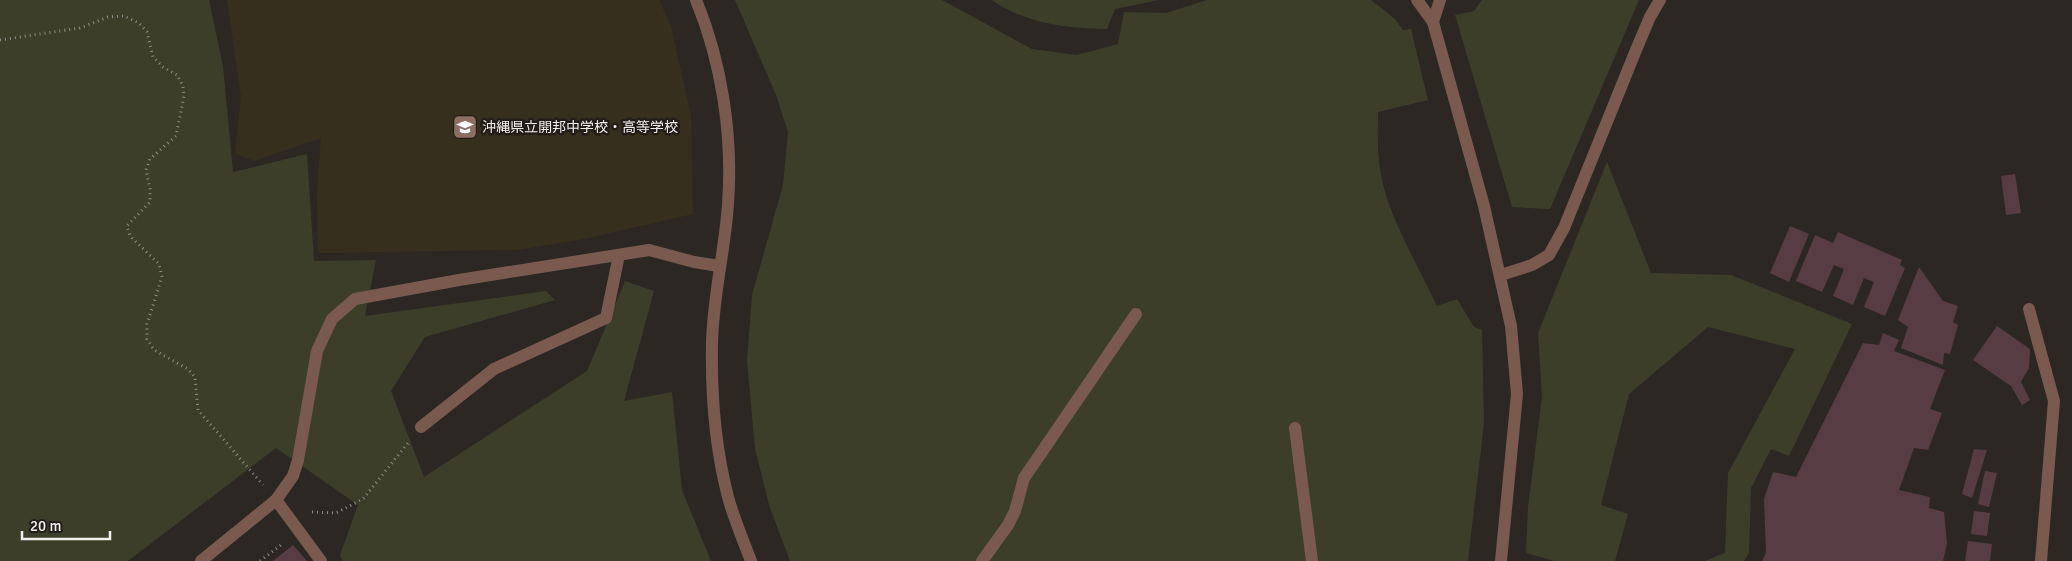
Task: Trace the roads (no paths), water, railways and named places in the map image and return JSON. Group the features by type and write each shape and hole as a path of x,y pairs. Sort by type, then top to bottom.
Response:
{"street":[{"path":"696,0 716,61 725,113 729,158 728,204 719,266 712,342 717,446 728,497 750,561"},
{"path":"1417,0 1433,22"},
{"path":"1425,0 1433,22 1501,276 1511,326 1517,394 1501,561"},
{"path":"1433,22 1440,0"},
{"path":"1501,276 1532,265 1549,255 1564,228 1636,50 1650,17 1660,0"},
{"path":"201,561 276,500 293,476 298,460 317,351 332,319 355,299 459,280 649,250 694,262 719,266"},
{"path":"421,427 494,369 606,318 619,255"},
{"path":"2029,309 2054,401 2041,561"},
{"path":"982,561 1008,525 1015,510 1024,478 1136,314"},
{"path":"1295,428 1312,561"},
{"path":"276,500 321,561"}],"place":[{"name":"沖縄県立開邦中学校・高等学校","path":"465,127"}]}
